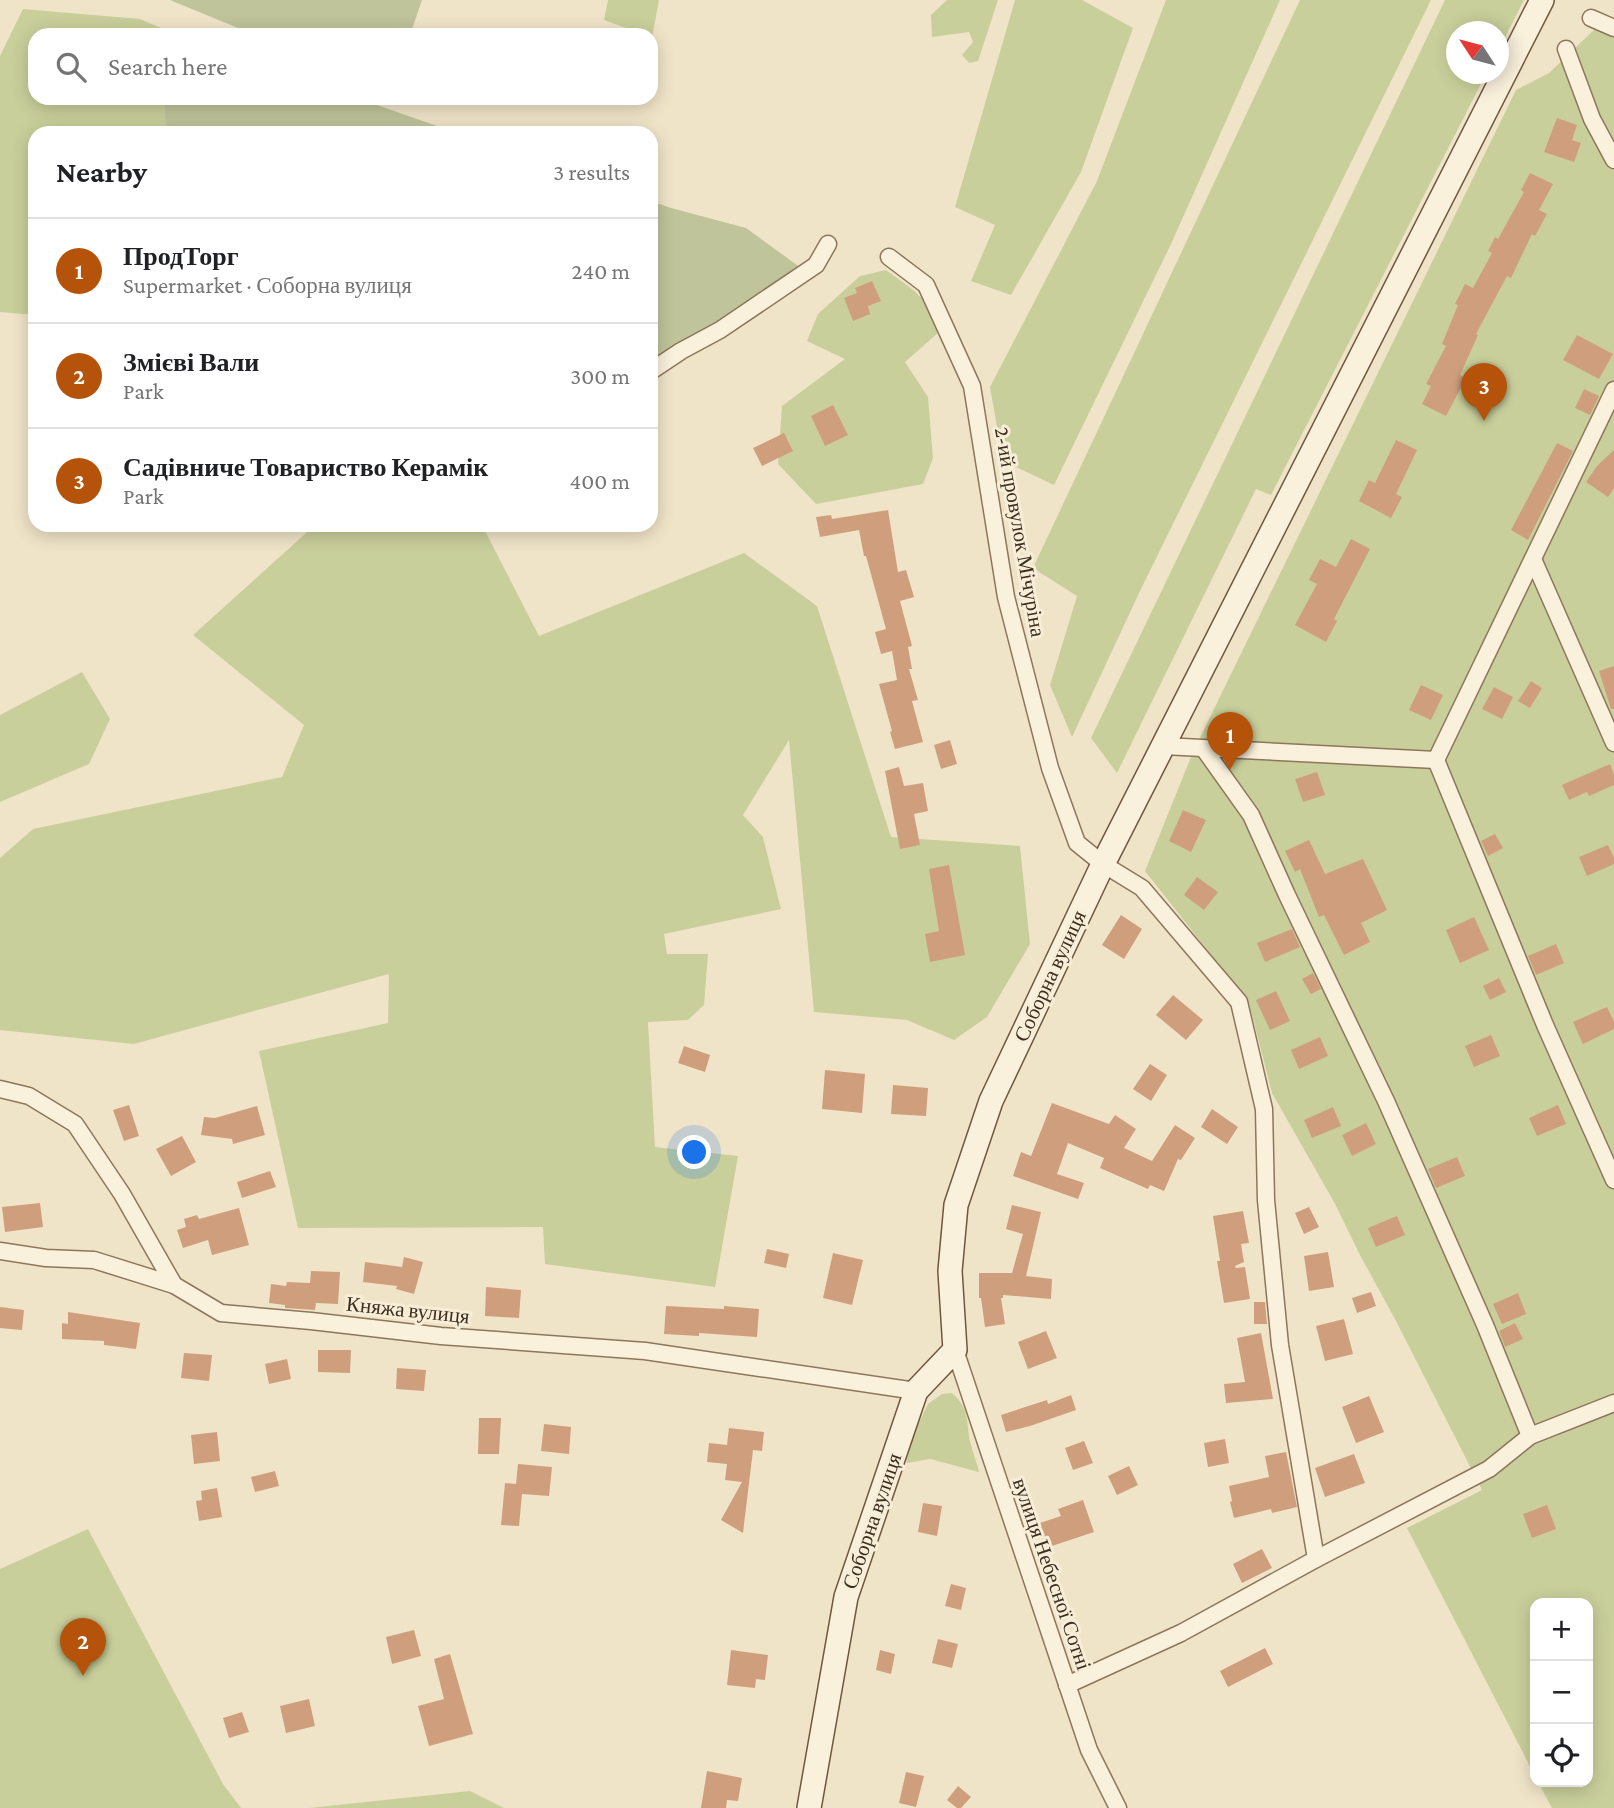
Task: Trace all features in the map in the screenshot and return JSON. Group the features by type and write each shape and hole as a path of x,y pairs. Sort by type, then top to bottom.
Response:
{"main road":[{"name":"Соборна вулиця","path":"809,1808 846,1597 916,1391 955,1350 950,1271 956,1205 990,1101 1103,864 1542,0"}],"street":[{"path":"1591,18 1614,28"},
{"path":"1566,49 1592,119 1614,160"},
{"path":"658,366 720,330 816,265 828,244"},
{"name":"2-ий провулок Мічуріна","path":"889,257 926,285 972,386 1006,597 1051,768 1077,843 1103,864"},
{"path":"1614,390 1436,760 1545,1025 1614,1180"},
{"path":"1532,559 1614,743"},
{"path":"1163,746 1436,760"},
{"path":"1204,748 1251,815 1397,1126 1485,1325 1530,1436"},
{"path":"1103,864 1142,888 1239,1002 1264,1109 1266,1200 1280,1345 1316,1559"},
{"name":"Княжа вулиця","path":"0,1089 29,1096 75,1124 122,1194 174,1285 221,1313 441,1336 645,1351 916,1391"},
{"path":"0,1251 46,1258 94,1260 174,1285"},
{"name":"вулиця Небесної Сотні","path":"955,1350 1089,1750 1118,1808"},
{"path":"1067,1685 1181,1633 1489,1469 1530,1436 1614,1403"}],"green space":[{"path":"170,0 422,0 412,28 238,28"},
{"path":"608,0 659,0 654,28 626,28 604,20"},
{"path":"947,0 998,0 978,61 969,63 962,55 973,42 969,32 932,37 931,15"},
{"path":"1015,0 1082,0 1133,28 1081,172 1011,295 971,281 995,225 955,207"},
{"path":"1166,0 1280,0 1171,244 1054,485 1003,461 990,387 1097,181"},
{"path":"1300,0 1431,0 1140,591 1072,737 1050,685 1077,596 1033,568"},
{"path":"1445,0 1524,0 1509,29 1509,21 1446,21 1446,84 1481,84 1271,495 1256,489 1117,773 1091,738"},
{"path":"23,9 140,19 161,28 28,28 28,105 320,105 325,126 28,126 28,314 0,312 0,56"},
{"path":"1597,27 1614,35 1614,1808 1552,1808 1541,1787 1593,1787 1593,1598 1530,1598 1530,1766 1407,1528 1482,1490 1334,1202 1272,1093 1249,1003 1145,871 1193,752 1516,90 1549,73"},
{"path":"165,105 377,105 437,126 166,126"},
{"path":"658,203 746,228 801,268 658,360"},
{"path":"886,270 928,304 939,332 905,362 928,397 933,458 923,484 816,504 778,464 782,406 845,359 807,341 818,314 860,276"},
{"path":"307,532 486,532 539,636 744,553 817,606 891,837 1020,846 1030,944 987,1017 954,1040 907,1020 814,1012 789,740 743,815 763,837 781,909 664,934 667,954 708,954 704,1005 688,1020 648,1022 655,1147 738,1156 715,1287 545,1264 543,1227 298,1228 259,1051 388,1023 389,974 134,1044 0,1030 0,858 33,829 282,777 304,725 193,635"},
{"path":"82,672 110,719 89,764 0,802 0,715"},
{"path":"952,1393 963,1406 979,1472 930,1459 907,1463 904,1453 928,1404 942,1394"},
{"path":"88,1529 223,1784 241,1808 0,1808 0,1569"},
{"path":"470,1791 504,1808 309,1808"}],"building":[{"path":"1557,118 1577,125 1572,140 1581,143 1574,162 1544,152"},
{"path":"1530,173 1553,184 1539,210 1547,214 1535,236 1532,234 1511,278 1507,276 1476,334 1478,335 1460,375 1466,378 1446,416 1422,404 1431,386 1426,384 1446,346 1442,344 1458,305 1455,304 1465,284 1473,288 1492,253 1488,251 1495,237 1498,239 1524,192 1521,190"},
{"path":"872,281 881,301 868,306 870,314 853,321 844,298 857,293 855,288"},
{"path":"1577,335 1613,354 1599,379 1563,360"},
{"path":"1584,389 1599,396 1590,415 1575,408"},
{"path":"833,405 848,435 825,446 811,416"},
{"path":"784,433 793,451 762,466 753,448"},
{"path":"1396,440 1417,450 1396,494 1402,497 1391,518 1359,501 1369,480 1375,483"},
{"path":"1557,443 1573,451 1528,540 1511,530"},
{"path":"1614,450 1614,488 1608,497 1586,482 1597,466"},
{"path":"888,510 898,572 906,570 914,597 900,601 912,646 908,647 912,669 909,669 918,700 912,701 923,742 895,749 879,684 897,680 892,651 881,654 875,632 886,629 859,530 820,537 816,517 831,515 832,519"},
{"path":"1351,539 1370,549 1334,619 1337,621 1326,642 1295,625 1317,584 1309,580 1320,559 1336,567"},
{"path":"1614,666 1614,709 1611,709 1599,671"},
{"path":"1531,681 1542,688 1530,708 1518,701"},
{"path":"1421,685 1443,695 1431,720 1409,710"},
{"path":"1494,687 1513,697 1502,719 1482,709"},
{"path":"950,740 957,764 941,769 934,745"},
{"path":"1610,764 1614,785 1589,796 1587,792 1569,800 1562,785"},
{"path":"899,767 904,786 923,783 928,811 914,814 920,845 900,849 885,771"},
{"path":"1317,772 1325,795 1303,802 1295,779"},
{"path":"1183,810 1206,820 1191,852 1169,841"},
{"path":"1495,834 1503,848 1488,856 1481,841"},
{"path":"1309,840 1325,874 1363,859 1387,910 1361,923 1370,942 1344,955 1324,915 1319,917 1300,869 1295,872 1285,851"},
{"path":"1608,845 1614,864 1587,876 1579,857"},
{"path":"949,865 965,955 930,962 925,934 939,931 929,869"},
{"path":"1197,877 1218,892 1204,910 1184,895"},
{"path":"1121,915 1142,929 1124,959 1102,945"},
{"path":"1474,917 1489,950 1460,963 1446,930"},
{"path":"1292,929 1300,947 1265,962 1257,943"},
{"path":"1556,944 1564,963 1536,975 1528,956"},
{"path":"1313,973 1321,989 1311,994 1302,979"},
{"path":"1499,978 1506,992 1490,1000 1483,986"},
{"path":"1276,991 1290,1021 1270,1030 1256,1000"},
{"path":"1173,995 1203,1020 1186,1040 1156,1015"},
{"path":"1607,1007 1614,1022 1614,1029 1583,1044 1573,1022"},
{"path":"1491,1035 1500,1056 1474,1067 1465,1046"},
{"path":"1320,1037 1328,1056 1299,1069 1291,1050"},
{"path":"684,1046 710,1055 705,1072 678,1063"},
{"path":"1150,1064 1167,1075 1151,1101 1133,1089"},
{"path":"825,1070 865,1074 862,1113 822,1109"},
{"path":"893,1085 928,1088 926,1116 891,1114"},
{"path":"1052,1103 1109,1124 1115,1115 1136,1129 1124,1148 1152,1161 1175,1125 1195,1138 1181,1160 1178,1159 1164,1191 1150,1185 1148,1189 1100,1168 1104,1158 1068,1143 1057,1174 1084,1183 1078,1199 1013,1176 1021,1152 1031,1156"},
{"path":"129,1105 139,1136 124,1141 113,1110"},
{"path":"1558,1105 1566,1124 1537,1136 1529,1118"},
{"path":"257,1106 265,1135 233,1144 232,1139 201,1135 204,1117 215,1118"},
{"path":"1333,1107 1341,1126 1312,1138 1304,1120"},
{"path":"1212,1109 1238,1127 1227,1144 1201,1127"},
{"path":"1366,1123 1376,1144 1352,1156 1342,1135"},
{"path":"182,1136 196,1162 171,1176 156,1149"},
{"path":"1457,1157 1465,1176 1436,1188 1428,1169"},
{"path":"270,1171 276,1187 242,1198 237,1182"},
{"path":"40,1203 43,1227 5,1232 2,1207"},
{"path":"1012,1205 1041,1212 1026,1276 1052,1279 1051,1299 1003,1295 1001,1298 1005,1324 985,1327 979,1298 979,1273 1012,1273 1023,1234 1006,1229"},
{"path":"1309,1207 1319,1227 1304,1234 1295,1213"},
{"path":"239,1208 249,1245 212,1255 208,1240 183,1248 177,1230 186,1227 184,1219 197,1215 199,1219"},
{"path":"1243,1211 1249,1243 1241,1244 1244,1262 1235,1266 1245,1267 1250,1299 1224,1303 1213,1216"},
{"path":"1397,1216 1405,1235 1376,1247 1368,1228"},
{"path":"767,1249 789,1254 786,1268 764,1263"},
{"path":"1328,1252 1334,1287 1309,1291 1304,1256"},
{"path":"833,1253 863,1260 852,1305 823,1298"},
{"path":"404,1257 423,1262 414,1294 396,1289 397,1286 363,1282 365,1262 402,1267"},
{"path":"311,1271 340,1272 338,1304 316,1303 315,1310 285,1308 285,1305 269,1303 271,1284 286,1286 287,1282 310,1283"},
{"path":"486,1287 521,1290 519,1318 485,1316"},
{"path":"1371,1292 1376,1306 1357,1313 1352,1298"},
{"path":"1518,1293 1526,1314 1502,1324 1493,1304"},
{"path":"1254,1302 1265,1302 1267,1324 1254,1324"},
{"path":"666,1306 759,1309 757,1337 699,1333 699,1336 664,1334"},
{"path":"0,1307 24,1310 22,1330 0,1328"},
{"path":"68,1312 140,1323 136,1349 104,1345 104,1341 62,1339 62,1323 68,1324"},
{"path":"1344,1319 1353,1354 1325,1361 1316,1326"},
{"path":"1515,1323 1523,1339 1505,1347 1499,1331"},
{"path":"1046,1331 1057,1358 1028,1369 1018,1342"},
{"path":"1261,1333 1273,1399 1226,1403 1224,1384 1245,1382 1237,1338"},
{"path":"318,1350 351,1350 350,1373 318,1372"},
{"path":"184,1353 212,1355 209,1381 181,1378"},
{"path":"287,1359 291,1379 269,1384 265,1364"},
{"path":"397,1368 426,1370 424,1391 396,1389"},
{"path":"1071,1395 1076,1410 1006,1432 1001,1415 1047,1400 1048,1404"},
{"path":"1369,1396 1384,1432 1356,1443 1342,1407"},
{"path":"479,1418 501,1418 499,1454 478,1454"},
{"path":"544,1424 571,1427 569,1454 541,1451"},
{"path":"729,1428 764,1432 762,1451 753,1450 743,1533 721,1520 742,1482 725,1480 727,1464 707,1462 709,1443 727,1445"},
{"path":"217,1432 220,1461 194,1464 191,1435"},
{"path":"1225,1439 1229,1463 1208,1467 1204,1443"},
{"path":"1084,1441 1093,1463 1073,1470 1065,1448"},
{"path":"1286,1452 1297,1507 1272,1513 1271,1509 1234,1518 1229,1486 1269,1477 1265,1456"},
{"path":"1354,1454 1365,1483 1325,1497 1315,1468"},
{"path":"518,1464 552,1467 549,1496 522,1494 519,1526 501,1525 505,1483 516,1484"},
{"path":"1129,1466 1138,1485 1117,1495 1108,1476"},
{"path":"275,1471 279,1486 255,1492 251,1477"},
{"path":"217,1488 222,1517 199,1521 196,1501 202,1500 201,1491"},
{"path":"1083,1500 1094,1532 1046,1548 1037,1524 1061,1516 1058,1509"},
{"path":"923,1503 942,1506 937,1536 918,1532"},
{"path":"1547,1505 1556,1529 1532,1538 1523,1514"},
{"path":"1262,1549 1272,1568 1242,1583 1233,1564"},
{"path":"951,1584 966,1588 961,1610 945,1606"},
{"path":"414,1630 421,1656 392,1664 386,1637"},
{"path":"938,1639 958,1644 952,1668 932,1663"},
{"path":"1265,1648 1273,1664 1228,1687 1220,1671"},
{"path":"731,1650 768,1655 765,1680 756,1679 755,1688 727,1685"},
{"path":"880,1650 895,1654 891,1674 876,1670"},
{"path":"450,1654 473,1734 429,1746 418,1706 444,1699 434,1659"},
{"path":"309,1699 315,1726 286,1733 280,1706"},
{"path":"242,1712 249,1732 229,1738 223,1718"},
{"path":"707,1771 742,1778 738,1801 727,1800 726,1808 701,1808"},
{"path":"906,1772 924,1776 916,1807 899,1803"},
{"path":"958,1786 971,1797 961,1808 947,1800"}],"place":[{"name":"Садівниче Товариство Керамік","path":"1484,421"},
{"name":"ПродТорг","path":"1230,770"},
{"name":"Змієві Вали","path":"83,1676"}]}
